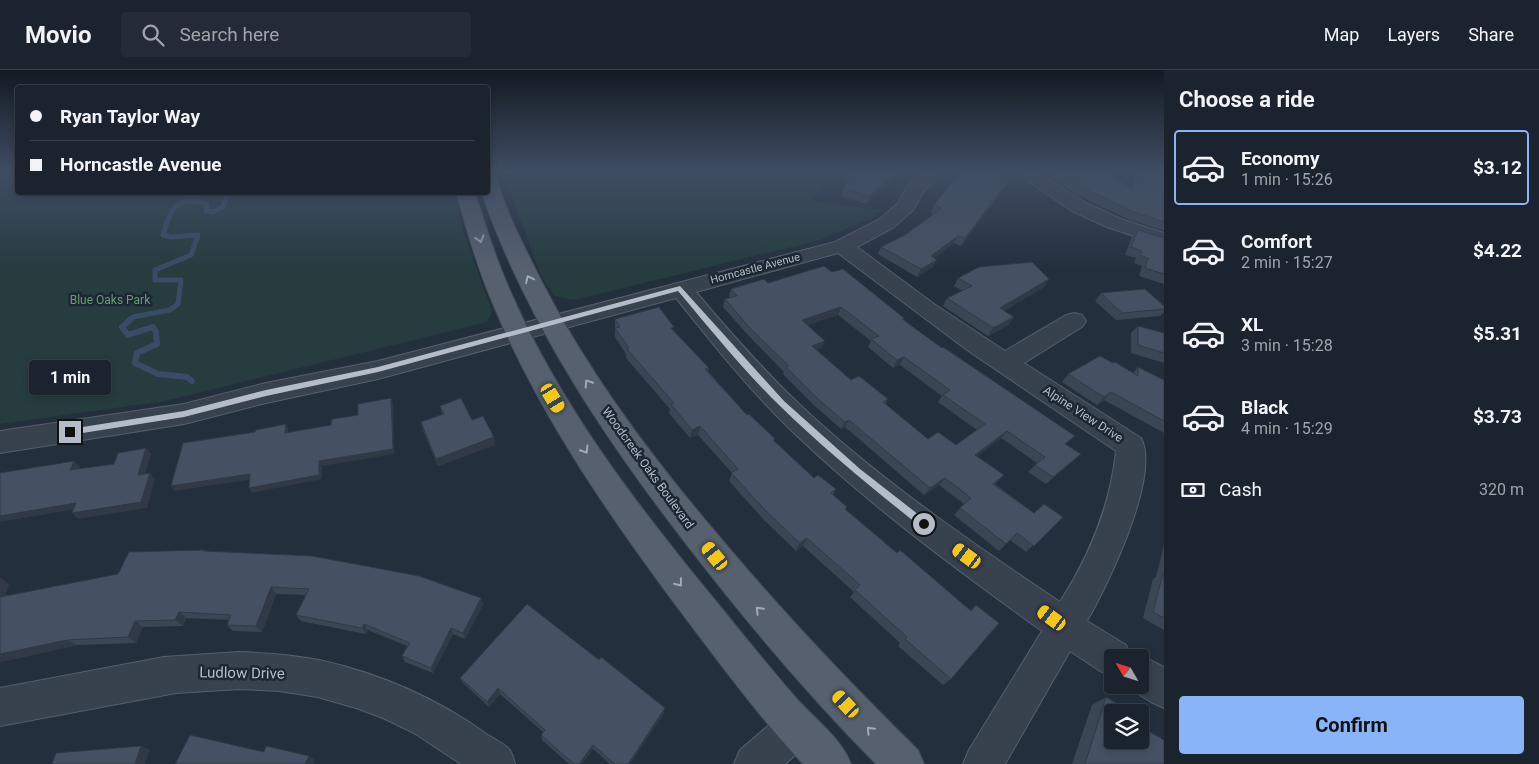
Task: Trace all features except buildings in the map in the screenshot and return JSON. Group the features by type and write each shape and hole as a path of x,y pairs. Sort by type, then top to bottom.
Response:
{"main road":[{"path":"469,204 487,263 531,360 586,452 635,525 686,592 796,728 831,764"},
{"name":"Woodcreek Oaks Boulevard","path":"496,204 501,221 565,349 617,428 665,494 752,603 904,764"}],"street":[{"name":"Horncastle Avenue","path":"518,332 842,246 887,223 907,204"},
{"path":"1075,204 1114,223 1164,240"},
{"name":"Alpine View Drive","path":"842,246 926,309 1132,446 1130,474 1113,533 1099,569 1066,628 1047,655 983,764"},
{"path":"680,288 733,352 781,403 857,471 938,535 1066,628 1104,652"},
{"path":"1005,363 1074,321"},
{"path":"0,442 184,414 266,393 378,370 518,332"},
{"name":"Ludlow Drive","path":"0,707 163,676 199,672 266,671 329,680 390,700 446,729 495,764"},
{"path":"1149,680 1164,689"},
{"path":"754,764 796,728"}],"green space":[{"name":"Blue Oaks Park","path":"0,204 458,204 463,231 492,311 487,322 165,401 0,424"},
{"path":"515,204 837,204 882,210 872,217 820,240 574,300 554,296 541,276"}],"waterway":[{"path":"131,319 170,310 178,304 181,280 155,280 155,270 191,255 198,235 171,237 163,235 172,211 179,204"},
{"path":"207,204 206,211 213,212 223,207 224,204"},
{"path":"131,319 122,327 128,335 153,327 156,332 157,344 137,353 135,363 158,374 187,377 192,381"}],"route":[{"path":"70,432 184,414 266,393 378,370 680,288 733,352 781,403 857,471 924,524"}]}
